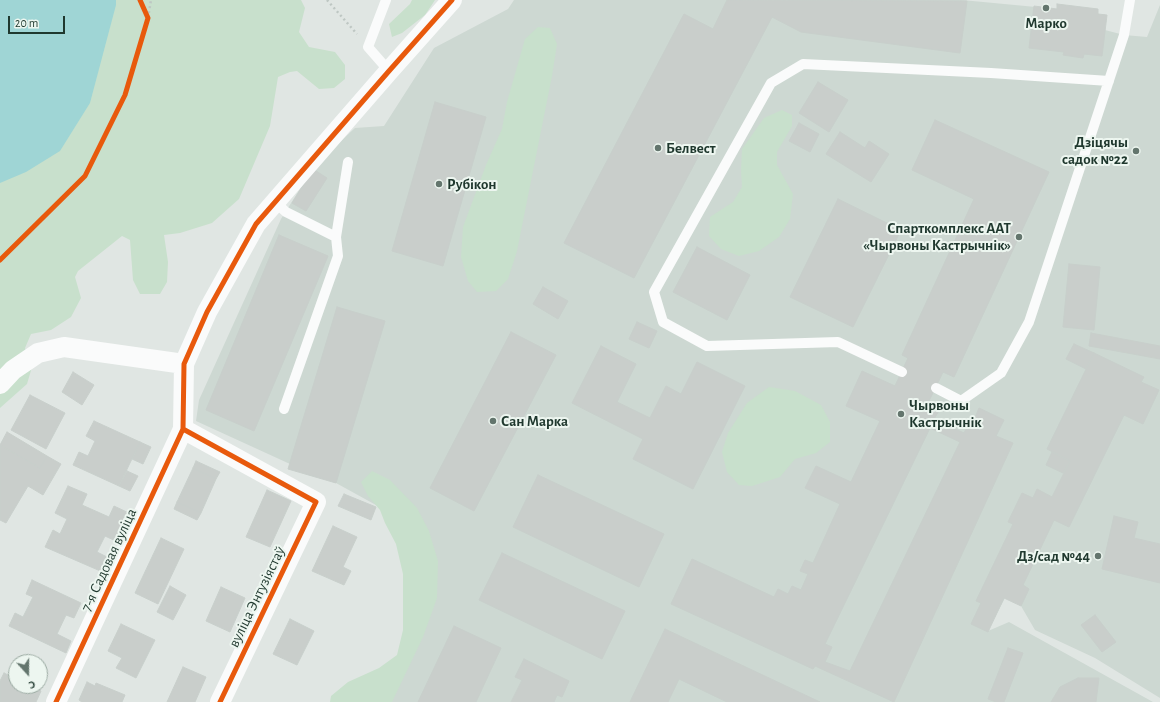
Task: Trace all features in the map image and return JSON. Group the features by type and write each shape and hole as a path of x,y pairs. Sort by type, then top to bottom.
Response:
{"street":[{"path":"183,429 184,364 207,312 256,224 388,71 452,0"},
{"path":"0,384 13,370 38,353 64,347 184,364"},
{"name":"вуліца Энтузіястаў","path":"183,429 316,502 220,702"},
{"name":"7-я Садовая вуліца","path":"56,702 183,429"}],"lane":[{"path":"386,0 368,47 388,71"},
{"path":"936,388 961,400 1001,373 1029,322 1124,35 1130,0"},
{"path":"902,372 838,342 707,346 663,322 654,292 771,83 803,64 991,73 1109,81"},
{"path":"284,410 338,256 336,237 348,162"},
{"path":"275,202 286,212 336,237"}],"path":[{"path":"140,0 148,18"},
{"path":"0,260 86,176 125,95 148,18 151,0"},
{"path":"327,0 368,47"}],"shaded area":[{"path":"514,0 962,0 1057,9 1057,4 1098,9 1098,14 1107,15 1105,30 1124,35 1147,37 1160,5 1160,698 1095,658 1035,630 1021,606 1005,598 988,631 1009,622 1153,702 386,702 436,568 414,526 336,483 288,469 290,464 196,421 199,400 281,219 315,165 355,128 384,126 434,48 508,9"}],"green space":[{"path":"0,0 301,0 305,8 299,32 309,47 335,52 345,65 345,79 334,88 319,89 297,71 278,77 270,126 239,199 212,223 180,233 164,235 168,262 167,282 160,294 140,294 133,280 130,240 122,236 78,271 75,277 81,298 71,317 51,330 31,334 25,348 32,367 27,384 0,408"},
{"path":"412,0 435,0 425,15 402,33 392,37 389,24 410,4"},
{"path":"538,27 550,28 557,44 517,251 508,279 496,291 477,292 468,281 461,257 463,227 486,165 502,129 507,102 525,39"},
{"path":"782,110 792,115 792,126 777,152 777,165 793,194 790,219 779,237 759,251 739,256 721,249 709,236 710,217 733,202 742,187 742,149 764,118"},
{"path":"769,387 795,391 821,405 830,422 830,442 816,453 795,459 780,477 752,486 739,485 727,472 722,452 728,433 747,403"},
{"path":"372,471 390,480 417,508 429,531 438,561 437,598 423,637 392,702 330,702 331,696 348,682 379,668 397,655 403,630 403,574 396,544 380,510 368,496 361,482"}],"water":[{"path":"0,0 116,0 116,5 90,103 60,151 26,172 0,183"}],"building":[{"name":"Белвест","path":"727,0 967,1 960,53 801,32 772,17 634,278 564,243 684,14 713,29"},
{"path":"1057,4 1098,9 1098,14 1107,15 1102,56 1084,54 1083,58 1063,55 1064,52 1029,48 1034,6 1057,9"},
{"path":"818,82 848,100 829,132 799,113"},
{"name":"Рубікон","path":"435,102 486,117 443,266 392,251"},
{"name":"Чырвоны Кастрычнік","path":"935,120 1049,172 954,377 943,372 928,403 940,409 934,419 964,433 969,423 972,425 979,408 1004,420 996,436 1013,443 894,702 815,666 813,669 671,604 692,559 774,597 778,589 788,594 792,586 801,590 808,574 800,571 805,560 813,563 840,504 805,488 816,466 851,482 880,421 846,406 862,371 895,386 908,358 902,355 974,199 912,170","holes":["930,428 960,442 850,671 825,662 832,647 825,644"]},
{"path":"799,123 819,134 810,152 789,141"},
{"path":"840,132 865,148 869,141 889,154 871,182 826,154"},
{"path":"313,169 327,178 306,211 292,203"},
{"path":"838,199 901,230 853,327 790,297"},
{"path":"279,235 328,256 254,431 206,410"},
{"path":"697,247 750,275 727,320 673,292"},
{"path":"1069,264 1100,267 1094,330 1063,327"},
{"path":"543,287 568,301 558,319 533,304"},
{"path":"337,307 385,321 336,483 288,469"},
{"path":"637,322 657,331 649,348 629,339"},
{"name":"Сан Марка","path":"511,332 556,355 474,511 430,488"},
{"path":"1091,333 1160,346 1160,359 1089,346"},
{"path":"1074,344 1094,353 1086,369 1066,359"},
{"path":"601,346 636,364 617,402 650,418 666,386 681,394 697,362 745,386 693,489 633,459 643,439 572,403"},
{"path":"1094,353 1144,377 1141,382 1159,390 1143,424 1124,415 1069,527 1054,520 1023,585 1029,589 1021,606 1004,598 988,632 971,624 981,603 976,601 1013,524 1008,522 1022,493 1033,498 1037,489 1052,497 1070,461 1047,449"},
{"path":"73,372 94,385 82,405 62,392"},
{"path":"30,395 65,413 46,449 11,430"},
{"path":"94,421 140,442 119,486 73,465 79,452 88,456 95,441 86,436"},
{"path":"7,432 47,456 40,468 0,445"},
{"path":"140,442 151,447 143,464 132,459"},
{"path":"0,445 40,468 47,456 61,464 43,495 28,486 6,523 0,520"},
{"path":"1052,452 1070,461 1063,473 1046,465"},
{"path":"196,461 220,472 216,479 193,468"},
{"path":"193,468 216,479 201,513 177,502"},
{"path":"127,471 138,476 130,491 119,486"},
{"path":"538,475 664,534 639,587 513,527"},
{"path":"68,486 87,494 82,505 109,517 114,506 131,514 118,542 105,536 97,552 111,559 105,573 45,547 53,530 60,534 67,519 55,513"},
{"path":"267,490 291,501 270,547 246,537"},
{"path":"344,494 376,507 371,520 338,506"},
{"path":"177,502 201,513 197,520 174,509"},
{"path":"1114,516 1138,522 1134,538 1160,544 1160,583 1102,569"},
{"path":"333,526 357,537 343,567 351,571 344,585 312,571"},
{"path":"161,538 184,549 158,604 135,593"},
{"path":"502,553 625,611 602,659 479,600"},
{"path":"32,580 81,603 74,618 66,615 57,634 71,641 66,653 9,626 15,613 23,617 33,597 26,594"},
{"path":"170,586 186,595 173,620 157,612"},
{"path":"221,587 245,598 230,632 206,621"},
{"path":"1095,615 1116,642 1102,652 1081,625"},
{"path":"290,619 314,631 297,665 273,654"},
{"path":"121,624 155,640 136,678 116,668 122,658 108,651"},
{"path":"454,626 501,648 476,702 418,702"},
{"path":"665,629 820,702 727,702 679,679 668,702 630,702"},
{"path":"1008,648 1023,653 1004,702 996,702 988,699"},
{"path":"524,659 569,681 562,697 557,695 554,702 511,702 522,680 515,677"},
{"path":"183,667 206,677 195,702 167,702"},
{"path":"4,673 8,675 8,694 40,694 36,702 0,702 0,681"},
{"path":"1078,678 1099,678 1096,702 1051,702 1060,687"},
{"path":"87,682 95,686 96,683 125,695 122,702 82,702 79,700"}],"cycle path":[{"path":"0,260 85,176 125,95 148,18 140,0"},
{"path":"56,702 183,429 184,364 207,312 256,224 452,0"},
{"path":"183,429 316,502 220,702"}],"place":[{"name":"Марко","path":"1046,8"},
{"name":"Белвест","path":"658,148"},
{"name":"Дзіцячы садок №22","path":"1136,151"},
{"name":"Рубікон","path":"439,184"},
{"name":"Спарткомплекс ААТ «Чырвоны Кастрычнік»","path":"1019,237"},
{"name":"Чырвоны Кастрычнік","path":"901,414"},
{"name":"Сан Марка","path":"493,421"},
{"name":"Дз/сад №44","path":"1098,556"}]}
